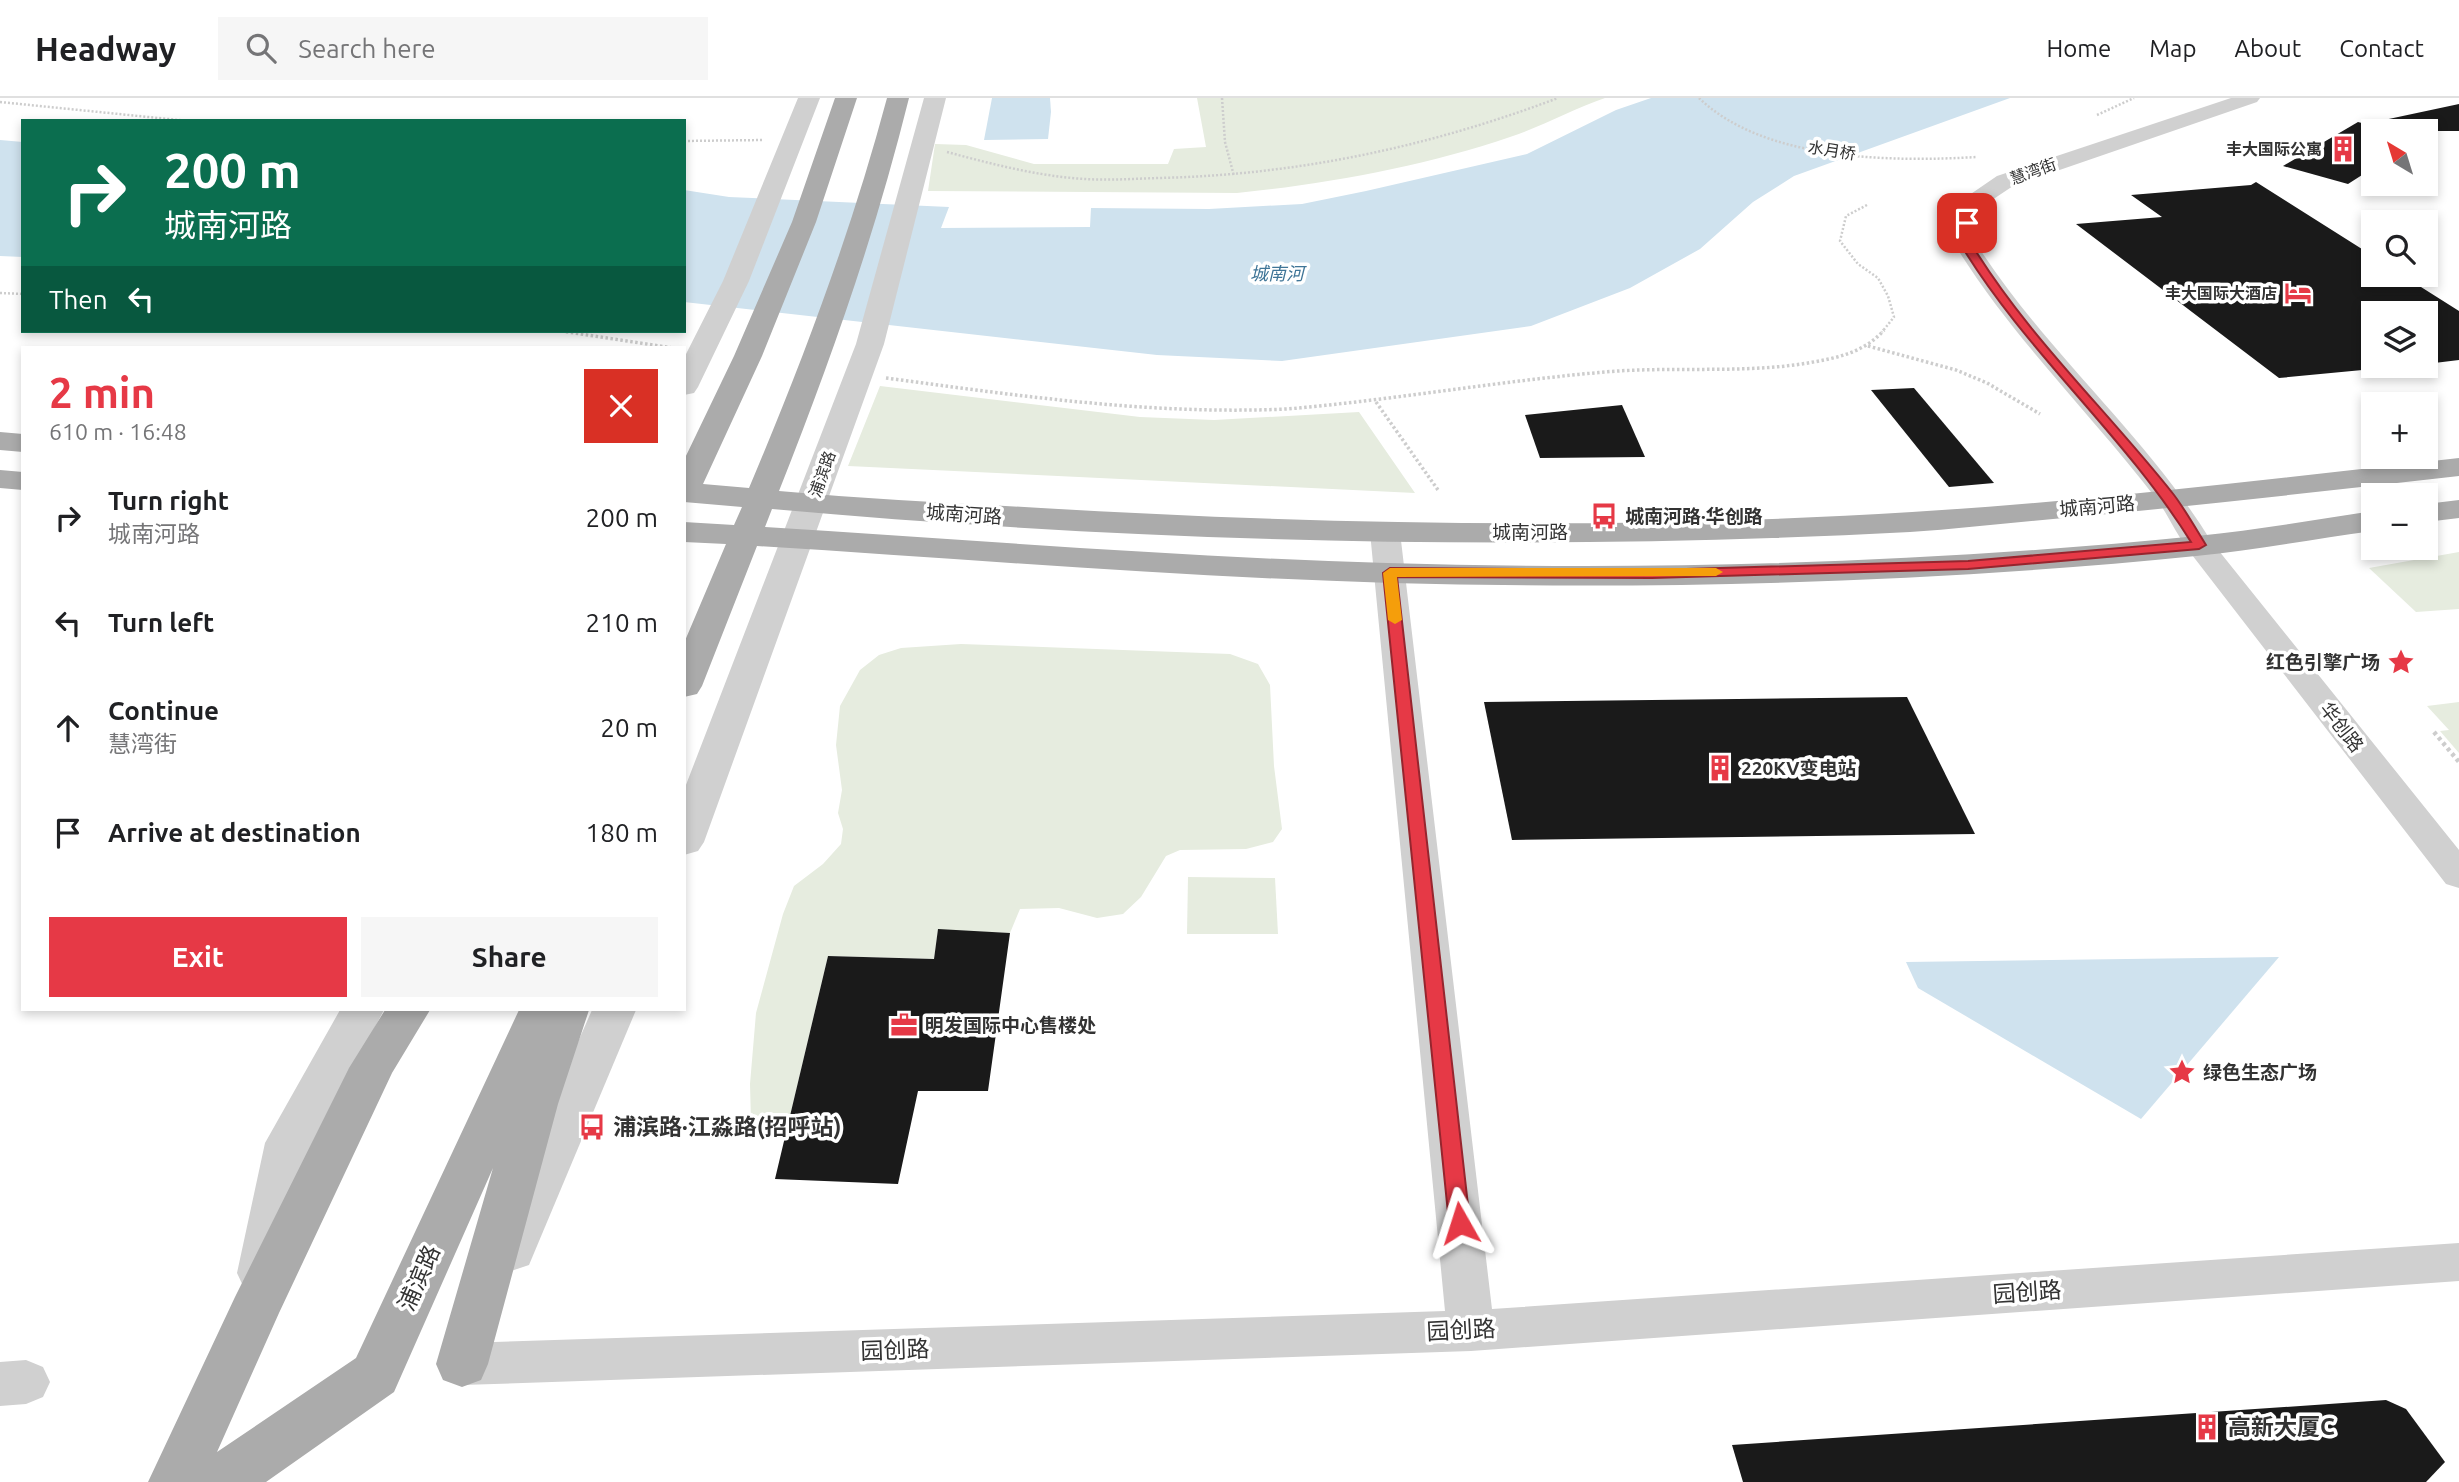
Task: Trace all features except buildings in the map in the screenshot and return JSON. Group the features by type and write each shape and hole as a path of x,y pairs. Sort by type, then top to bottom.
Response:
{"main road":[{"path":"686,489 748,356 804,222 846,98"},
{"path":"686,681 816,363 874,192 898,98"},
{"path":"0,441 21,443"},
{"name":"城南河路","path":"686,493 1025,518 1182,526 1385,532 1626,532 1912,522 2171,499 2459,467"},
{"path":"0,479 21,481"},
{"path":"2438,512 2459,509"},
{"name":"城南河路","path":"686,532 1105,560 1390,573 1652,574 1968,565 2199,545 2361,523"},
{"path":"176,1482 253,1313 372,1068 407,1011"},
{"name":"浦滨路","path":"220,1482 375,1375 541,1011"},
{"path":"462,1364 535,1104 567,1011"}],"street":[{"path":"686,383 736,281 808,98"},
{"name":"浦滨路","path":"686,837 870,344 935,98"},
{"name":"慧湾街","path":"2199,545 2171,499 2064,374 1982,271 1964,240 1970,205 2005,181 2250,98"},
{"path":"1385,532 1471,1331"},
{"name":"华创路","path":"2199,545 2459,875"},
{"path":"253,1313 289,1143 361,1011"},
{"path":"462,1364 614,1011"},
{"name":"园创路","path":"462,1364 1471,1331 2459,1262"}],"path":[{"path":"1222,98 1224,142 1234,176"},
{"path":"946,152 1023,170 1073,178 1234,176 1314,168 1426,144 1496,123 1558,98"},
{"name":"水月桥","path":"1699,98 1727,120 1796,145 1908,160 1977,157"},
{"path":"2097,115 2134,98"},
{"path":"0,102 168,119"},
{"path":"686,141 769,140"},
{"path":"877,376 1049,399 1180,411 1271,410 1375,401 1544,378 1639,369 1784,367 1838,356 1874,343 1894,317 1888,296 1878,278 1858,264 1840,240 1846,216 1867,205"},
{"path":"0,293 21,294"},
{"path":"575,333 663,346"},
{"path":"1867,346 1956,370 1987,383 2040,414"},
{"path":"1375,401 1438,490"},
{"path":"2434,732 2459,762"}],"shaded area":[{"path":"1197,98 1605,98 1522,133 1444,157 1306,185 1237,193 928,191 935,144 966,145 1034,164 1168,164 1174,149 1206,147"},
{"path":"880,386 1140,417 1214,420 1359,412 1415,493 848,466"},
{"path":"2459,552 2459,609 2416,612 2369,568 2414,560 2438,560 2438,556"},
{"path":"961,644 1230,654 1258,664 1270,685 1274,766 1282,829 1273,842 1246,849 1180,850 1166,856 1141,897 1123,914 1097,918 1059,908 1020,909 1010,933 938,930 934,959 828,956 787,1129 751,1122 750,1084 756,1013 783,914 794,886 823,864 841,844 843,829 838,813 842,790 836,745 840,706 860,670 879,655 901,648"},
{"path":"2459,702 2459,753 2440,731 2449,730 2427,706"},
{"path":"1188,877 1275,878 1278,934 1187,934"}],"water":[{"path":"992,98 1050,98 1048,139 984,140"},
{"name":"城南河","path":"1651,98 2010,98 1794,176 1753,202 1700,249 1630,288 1531,326 1282,361 1157,355 686,302 686,190 729,197 949,207 941,228 1090,227 1091,208 1209,209 1302,204 1366,191 1527,154 1616,110"},
{"path":"0,140 21,142 21,257 0,256"},
{"path":"2279,957 2141,1119 1918,988 1906,962"}],"slow traffic":[{"path":"1395,620 1390,573 1716,572"}],"place":[{"name":"丰大国际公寓","path":"2343,149"},
{"name":"丰大国际大酒店","path":"2298,293"},
{"name":"城南河路·华创路","path":"1604,516"},
{"name":"红色引擎广场","path":"2401,662"},
{"name":"220KV变电站","path":"1720,768"},
{"name":"明发国际中心售楼处","path":"904,1025"},
{"name":"绿色生态广场","path":"2182,1072"},
{"name":"浦滨路·江淼路(招呼站)","path":"592,1127"},
{"name":"高新大厦C","path":"2207,1427"}],"route":[{"path":"1460,1223 1390,573 1652,574 1968,565 2199,545 2171,499 2018,318 1982,271 1964,240 1967,223"}]}
